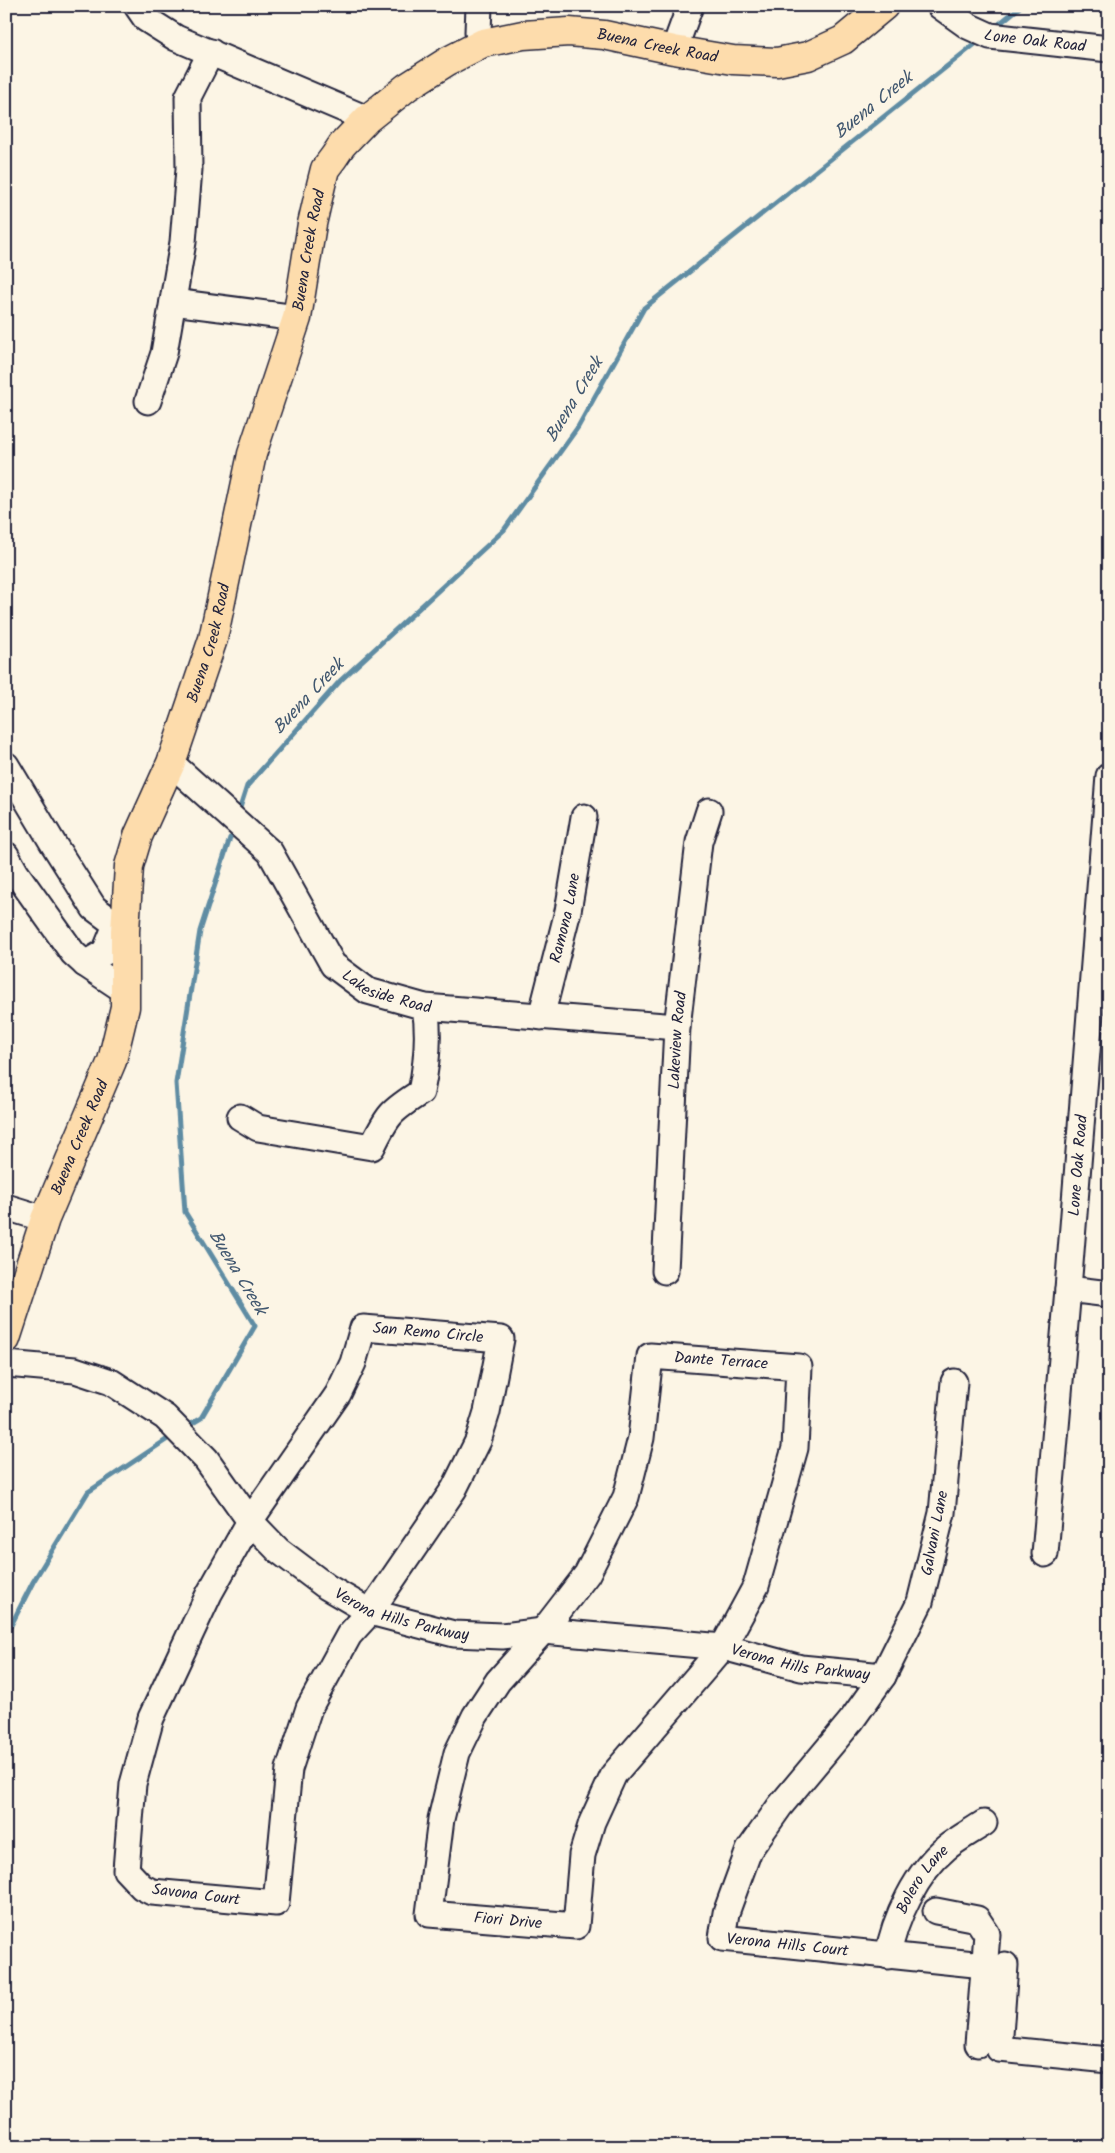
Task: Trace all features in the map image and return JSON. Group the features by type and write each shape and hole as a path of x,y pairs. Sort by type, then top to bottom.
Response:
{"main road":[{"name":"Buena Creek Road","path":"6,1339 45,1219 112,1061 125,1007 121,928 130,866 138,836 171,763 213,639 252,454 297,318 312,224 326,170 342,145 367,119 426,74 483,43 523,35 569,32 604,35 733,60 777,62 808,56 842,40 884,6"}],"street":[{"path":"137,6 146,19 176,38 367,119"},
{"path":"480,6 478,32 483,43"},
{"path":"674,50 690,6"},
{"name":"Lone Oak Road","path":"940,6 968,26 990,36 1109,49"},
{"path":"148,402 164,353 183,242 189,169 188,97 211,52"},
{"path":"173,302 297,318"},
{"name":"Lakeside Road","path":"171,763 270,852 333,965 368,991 425,1007 677,1027"},
{"path":"6,765 94,908 121,928 106,952 85,964"},
{"name":"Lone Oak Road","path":"1045,1554 1068,1289 1098,1045 1109,776"},
{"name":"Lakeview Road","path":"665,1271 677,1027 699,842 709,811"},
{"name":"Ramona Lane","path":"542,1017 568,911 584,817"},
{"path":"6,855 16,873 73,954 124,990"},
{"path":"240,1117 258,1128 372,1147 385,1120 395,1109 421,1092 427,1064 429,1027 425,1007"},
{"path":"6,1207 45,1219"},
{"path":"1068,1289 1109,1294"},
{"name":"San Remo Circle","path":"250,1521 338,1394 353,1363 363,1328 501,1339 487,1412 478,1441 454,1489 370,1612"},
{"name":"Dante Terrace","path":"543,1631 587,1574 626,1497 641,1438 650,1356 799,1367 795,1448 756,1586 723,1647"},
{"name":"Verona Hills Parkway","path":"6,1364 75,1370 111,1382 165,1417 206,1459 250,1521 278,1550 327,1587 370,1612 454,1634 502,1636 543,1631 723,1647 801,1668 883,1676"},
{"name":"Galvani Lane","path":"883,1676 920,1602 942,1514 954,1382"},
{"name":"Savona Court","path":"250,1521 208,1594 151,1718 133,1784 126,1870 142,1887 152,1892 276,1903 289,1769 309,1708 349,1635 370,1612"},
{"name":"Fiori Drive","path":"543,1631 498,1681 475,1716 458,1753 441,1819 429,1914 576,1926 582,1855 592,1822 614,1774 723,1647"},
{"name":"Verona Hills Court","path":"883,1676 851,1721 780,1806 749,1850 726,1913 722,1938 888,1956 995,1965"},
{"name":"Bolero Lane","path":"888,1956 891,1937 919,1876 945,1849 984,1823"},
{"path":"936,1911 977,1919 987,1934 995,1965 999,2049 1109,2060"},
{"path":"978,2044 995,1965"}],"waterway":[{"name":"Buena Creek","path":"998,25 1021,6"},
{"name":"Buena Creek","path":"239,811 247,786 341,680 504,530 578,427 644,308 975,44"},
{"name":"Buena Creek","path":"186,1427 201,1418 255,1326 185,1212 176,1083 200,931 230,838"},
{"name":"Buena Creek","path":"6,1635 33,1582 88,1492 172,1436"}]}
